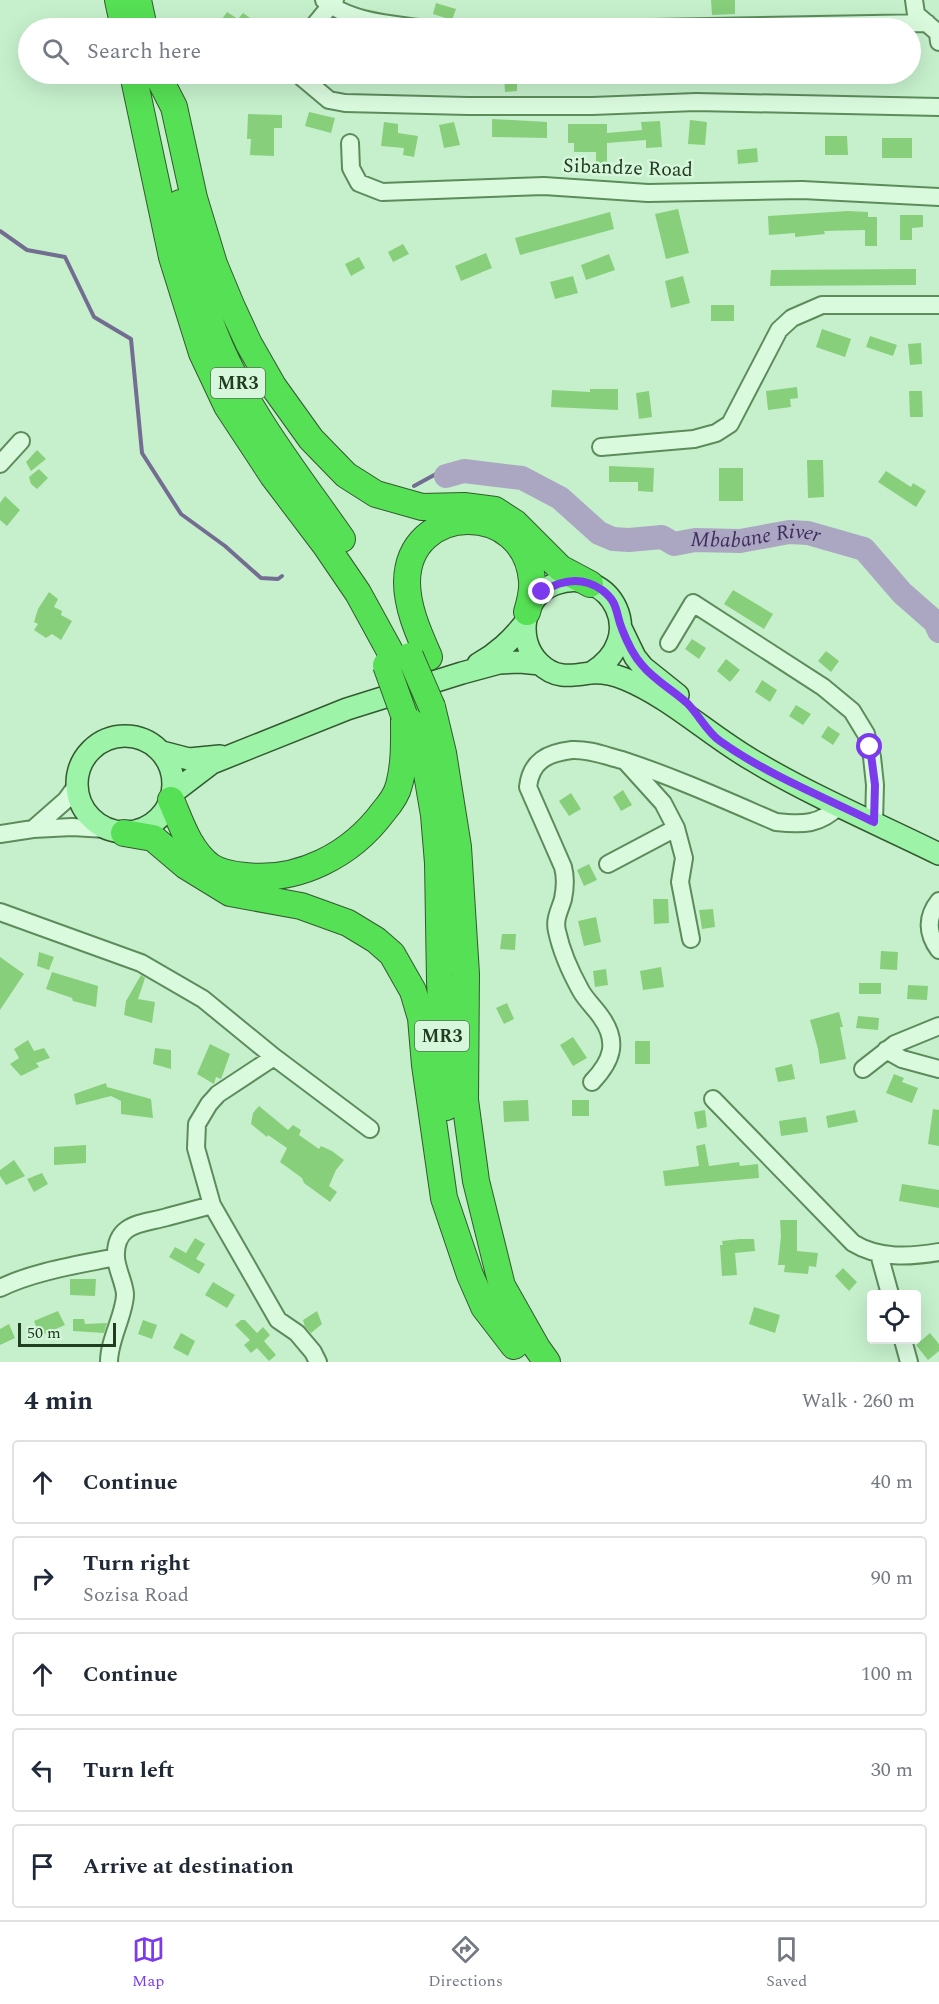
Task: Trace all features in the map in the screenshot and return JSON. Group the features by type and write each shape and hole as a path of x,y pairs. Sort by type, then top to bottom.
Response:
{"highway":[{"path":"118,0 122,18"},
{"path":"138,0 142,18"},
{"name":"MR3","path":"135,84 172,257 202,353 227,406 273,476 326,546 404,658"},
{"name":"MR3","path":"157,84 182,211 213,332 242,391 365,574 404,658 443,753 458,847 466,974 465,1101 476,1181 502,1286 547,1362"},
{"path":"161,84 174,107 194,198 214,264 231,305 249,344 273,386 311,439 346,475 376,494 422,507 464,506 495,510 515,523 560,568 590,584"},
{"path":"404,658 416,627 407,583 409,565 417,549 428,536 443,525 462,520 476,520 505,531 518,543 528,561 532,581 532,594 526,618"},
{"path":"172,796 187,839 212,867 232,875 258,878 290,874 308,868 355,844 388,806 399,786 404,744 421,703"},
{"name":"MR3","path":"421,703 426,768 434,815 438,862 440,981 446,1104 454,1182 471,1251 487,1294 519,1354"},
{"path":"115,831 153,838 186,866 230,893 301,906 339,920 376,940 392,954 413,991 421,1018 425,1065 444,1198 470,1275 484,1307 519,1354"}],"main road":[{"path":"462,673 492,656 510,641 526,618 533,601 542,592 565,581 590,584 609,597 615,606 621,628 635,657 643,667 689,705 718,740"},
{"path":"526,618 528,646 540,664 551,672 564,676 608,674 625,679 649,691 718,740 754,762 939,854"},
{"path":"591,673 603,666 613,655 619,642 621,628"},
{"path":"172,796 172,770 162,752 152,744 129,736 105,740 95,746 80,766 77,785 80,803 95,823 115,831 145,829 163,815 172,796 212,763 240,751 347,709 462,673 499,663 540,664"},
{"path":"162,752 189,759 211,759 240,751"}],"street":[{"path":"914,0 916,14 921,18"},
{"path":"319,18 330,2 362,18"},
{"path":"921,18 938,33 939,42"},
{"path":"921,23 927,23"},
{"path":"310,84 329,100 345,103 592,106 696,102 939,107"},
{"name":"Sibandze Road","path":"350,143 351,168 359,183 382,192 544,186 648,192 802,190 939,197"},
{"path":"601,447 694,439 716,433 730,424 779,330 792,318 822,305 939,305"},
{"path":"0,464 21,441"},
{"path":"669,643 693,603 823,687 852,711 866,734 872,757 875,785 874,822"},
{"path":"592,1082 605,1069 611,1056 608,1030 602,1017 582,992 558,935 556,917 565,889 564,867 528,787 529,775 536,763 548,756 573,750 597,753 655,772 776,822 793,824 813,822 830,815 840,805"},
{"path":"626,762 663,803 676,828 684,858 680,882 691,939"},
{"path":"33,829 66,800 77,785"},
{"path":"0,834 72,827 115,831"},
{"path":"608,864 676,828"},
{"path":"939,901 932,912 929,924 930,936 939,950"},
{"path":"0,912 141,963 203,999 274,1057 370,1129"},
{"path":"864,1069 886,1050 939,1026"},
{"path":"886,1050 902,1059 939,1069"},
{"path":"274,1057 218,1094 209,1104 197,1124 196,1148 212,1205 278,1320 297,1333 313,1352 318,1362"},
{"path":"713,1099 843,1234 865,1250 879,1254 939,1252"},
{"path":"109,1362 109,1348 125,1295 116,1257 120,1239 128,1229 140,1222 212,1205"},
{"path":"879,1254 889,1290"},
{"path":"0,1288 12,1282 116,1257"},
{"path":"904,1344 909,1362"}],"building":[{"path":"711,0 735,0 735,14 712,15"},
{"path":"436,3 456,9 453,18 433,14"},
{"path":"227,12 236,18 223,18"},
{"path":"243,13 250,18 239,18"},
{"path":"505,84 517,84 517,91 505,92"},
{"path":"309,112 335,118 331,133 305,126"},
{"path":"248,114 282,115 282,128 274,128 274,156 250,155 251,139 247,139"},
{"path":"492,119 547,122 547,138 492,137"},
{"path":"690,120 707,122 705,145 688,144"},
{"path":"660,121 662,147 646,148 646,140 607,143 607,164 596,164 596,152 574,152 574,143 568,143 568,124 607,124 607,133 642,130 641,122"},
{"path":"384,122 398,124 398,133 418,136 414,157 403,155 404,148 381,146"},
{"path":"454,122 460,145 444,148 439,125"},
{"path":"825,136 847,136 848,155 825,155"},
{"path":"882,138 912,138 912,158 882,158"},
{"path":"757,148 758,162 738,164 737,150"},
{"path":"678,209 689,253 666,259 655,214"},
{"path":"610,212 614,229 520,255 515,238"},
{"path":"868,212 868,217 877,217 877,246 865,246 865,230 824,231 825,234 795,237 795,233 769,235 768,216"},
{"path":"900,215 923,215 923,227 912,228 912,240 900,240"},
{"path":"403,244 409,254 393,262 388,252"},
{"path":"486,253 492,268 461,281 455,266"},
{"path":"609,254 615,270 586,280 581,265"},
{"path":"359,257 365,268 351,276 345,264"},
{"path":"916,269 916,285 770,286 771,270"},
{"path":"573,276 578,293 555,299 550,282"},
{"path":"683,276 690,303 671,308 665,281"},
{"path":"711,305 734,305 734,321 711,321"},
{"path":"822,329 851,339 845,357 816,347"},
{"path":"870,336 897,345 893,356 866,347"},
{"path":"921,343 922,364 910,365 908,344"},
{"path":"797,387 798,398 790,399 791,407 768,410 766,391"},
{"path":"590,389 618,389 618,410 551,407 552,390 590,392"},
{"path":"649,391 652,417 639,419 636,393"},
{"path":"909,391 922,391 923,417 910,417"},
{"path":"37,450 46,459 31,471 26,462"},
{"path":"807,460 823,460 824,497 808,498"},
{"path":"609,466 654,468 653,492 638,491 638,482 609,482"},
{"path":"719,468 743,468 743,501 719,501"},
{"path":"39,469 48,478 37,489 31,484 29,477"},
{"path":"886,471 911,487 913,483 926,491 916,507 878,482"},
{"path":"5,496 20,510 7,526 0,520 0,503"},
{"path":"733,590 773,614 764,629 724,604"},
{"path":"49,592 58,599 54,607 62,611 61,615 72,621 61,640 52,634 46,638 34,630 38,624 34,622 38,609"},
{"path":"692,639 706,648 699,659 685,649"},
{"path":"826,651 839,661 831,672 818,661"},
{"path":"726,659 740,670 730,682 717,671"},
{"path":"762,680 777,690 770,702 755,692"},
{"path":"796,705 811,714 803,725 789,716"},
{"path":"828,726 840,734 833,745 821,737"},
{"path":"623,790 632,805 621,811 613,797"},
{"path":"571,793 581,809 569,816 559,801"},
{"path":"589,864 597,880 584,886 577,870"},
{"path":"653,899 668,899 669,923 654,924"},
{"path":"713,909 715,927 702,929 699,910"},
{"path":"596,917 601,942 584,946 578,921"},
{"path":"502,934 516,934 515,950 500,949"},
{"path":"881,951 898,952 897,970 880,969"},
{"path":"39,952 54,957 49,970 37,966"},
{"path":"0,957 24,974 0,1010"},
{"path":"661,967 664,987 643,990 640,971"},
{"path":"606,969 608,985 595,987 593,971"},
{"path":"52,972 98,986 96,1007 73,1001 72,998 46,989"},
{"path":"141,975 145,978 138,999 155,1002 152,1023 124,1015 126,1001"},
{"path":"859,983 881,983 881,994 859,994"},
{"path":"908,985 928,986 927,1000 907,999"},
{"path":"507,1003 514,1019 504,1024 496,1008"},
{"path":"839,1012 846,1059 820,1064 810,1020"},
{"path":"858,1016 879,1018 878,1030 856,1028"},
{"path":"573,1037 587,1058 573,1066 560,1045"},
{"path":"28,1040 34,1051 44,1048 50,1058 36,1063 39,1067 21,1076 10,1064 19,1058 14,1049"},
{"path":"635,1041 650,1041 650,1064 635,1064"},
{"path":"210,1044 230,1054 221,1079 216,1077 214,1084 197,1074"},
{"path":"155,1048 171,1050 171,1069 153,1064"},
{"path":"792,1064 795,1079 778,1082 775,1068"},
{"path":"894,1074 904,1078 902,1082 918,1088 912,1103 886,1093"},
{"path":"106,1083 107,1087 151,1099 153,1118 121,1114 121,1101 111,1096 76,1105 74,1094"},
{"path":"528,1100 529,1121 504,1122 503,1101"},
{"path":"572,1100 589,1100 589,1116 572,1116"},
{"path":"259,1106 288,1130 293,1125 301,1130 299,1135 319,1149 321,1146 344,1160 336,1170 329,1186 337,1192 330,1202 280,1162 287,1148 268,1135 267,1137 251,1124 253,1113"},
{"path":"933,1109 939,1110 939,1146 928,1144"},
{"path":"705,1110 707,1127 697,1129 694,1112"},
{"path":"855,1110 858,1122 828,1128 826,1116"},
{"path":"806,1117 808,1132 781,1136 779,1121"},
{"path":"705,1144 709,1166 739,1162 740,1166 758,1164 759,1178 665,1186 663,1171 699,1166 696,1146"},
{"path":"86,1145 86,1163 54,1165 54,1147"},
{"path":"14,1160 25,1176 6,1185 0,1176 0,1170"},
{"path":"42,1173 48,1184 34,1192 27,1179"},
{"path":"902,1184 939,1190 939,1208 899,1201"},
{"path":"780,1220 797,1220 797,1251 818,1253 816,1267 809,1266 808,1274 784,1272 785,1265 778,1265"},
{"path":"195,1238 205,1244 196,1259 205,1264 199,1274 169,1257 175,1247 186,1253"},
{"path":"754,1239 755,1251 735,1253 737,1275 722,1276 720,1245 723,1245 722,1241"},
{"path":"843,1268 857,1282 849,1291 835,1276"},
{"path":"70,1279 96,1279 95,1296 70,1295"},
{"path":"213,1282 235,1295 227,1308 205,1295"},
{"path":"754,1307 780,1315 775,1333 749,1324"},
{"path":"58,1311 65,1325 40,1336 34,1321"},
{"path":"317,1311 322,1324 311,1333 305,1327 303,1320"},
{"path":"73,1319 84,1319 85,1324 107,1323 104,1333 73,1331"},
{"path":"143,1320 157,1325 152,1339 138,1334"},
{"path":"245,1320 257,1333 263,1327 270,1335 264,1341 276,1355 269,1361 257,1348 251,1353 244,1345 250,1340 235,1325"},
{"path":"9,1324 15,1338 0,1345 0,1329"},
{"path":"181,1333 195,1341 188,1356 173,1348"},
{"path":"930,1333 939,1344 939,1351 928,1360 916,1345 921,1344 921,1341"}],"waterway":[{"path":"0,231 27,250 65,257 94,317 131,339 142,453 181,514 225,546 261,578 278,579 282,576"},
{"name":"Mbabane River","path":"446,476 464,471 522,478 560,498 599,533 613,539 662,537 674,544 695,540 740,541 789,532 808,533 864,549 902,593 935,622 939,631"},
{"path":"414,486 436,474 446,476"}],"route":[{"path":"542,592 565,581 578,581 600,589 615,606 620,616 621,628 635,657 653,676 689,705 718,740 754,762 874,822 875,785 870,747"}]}
